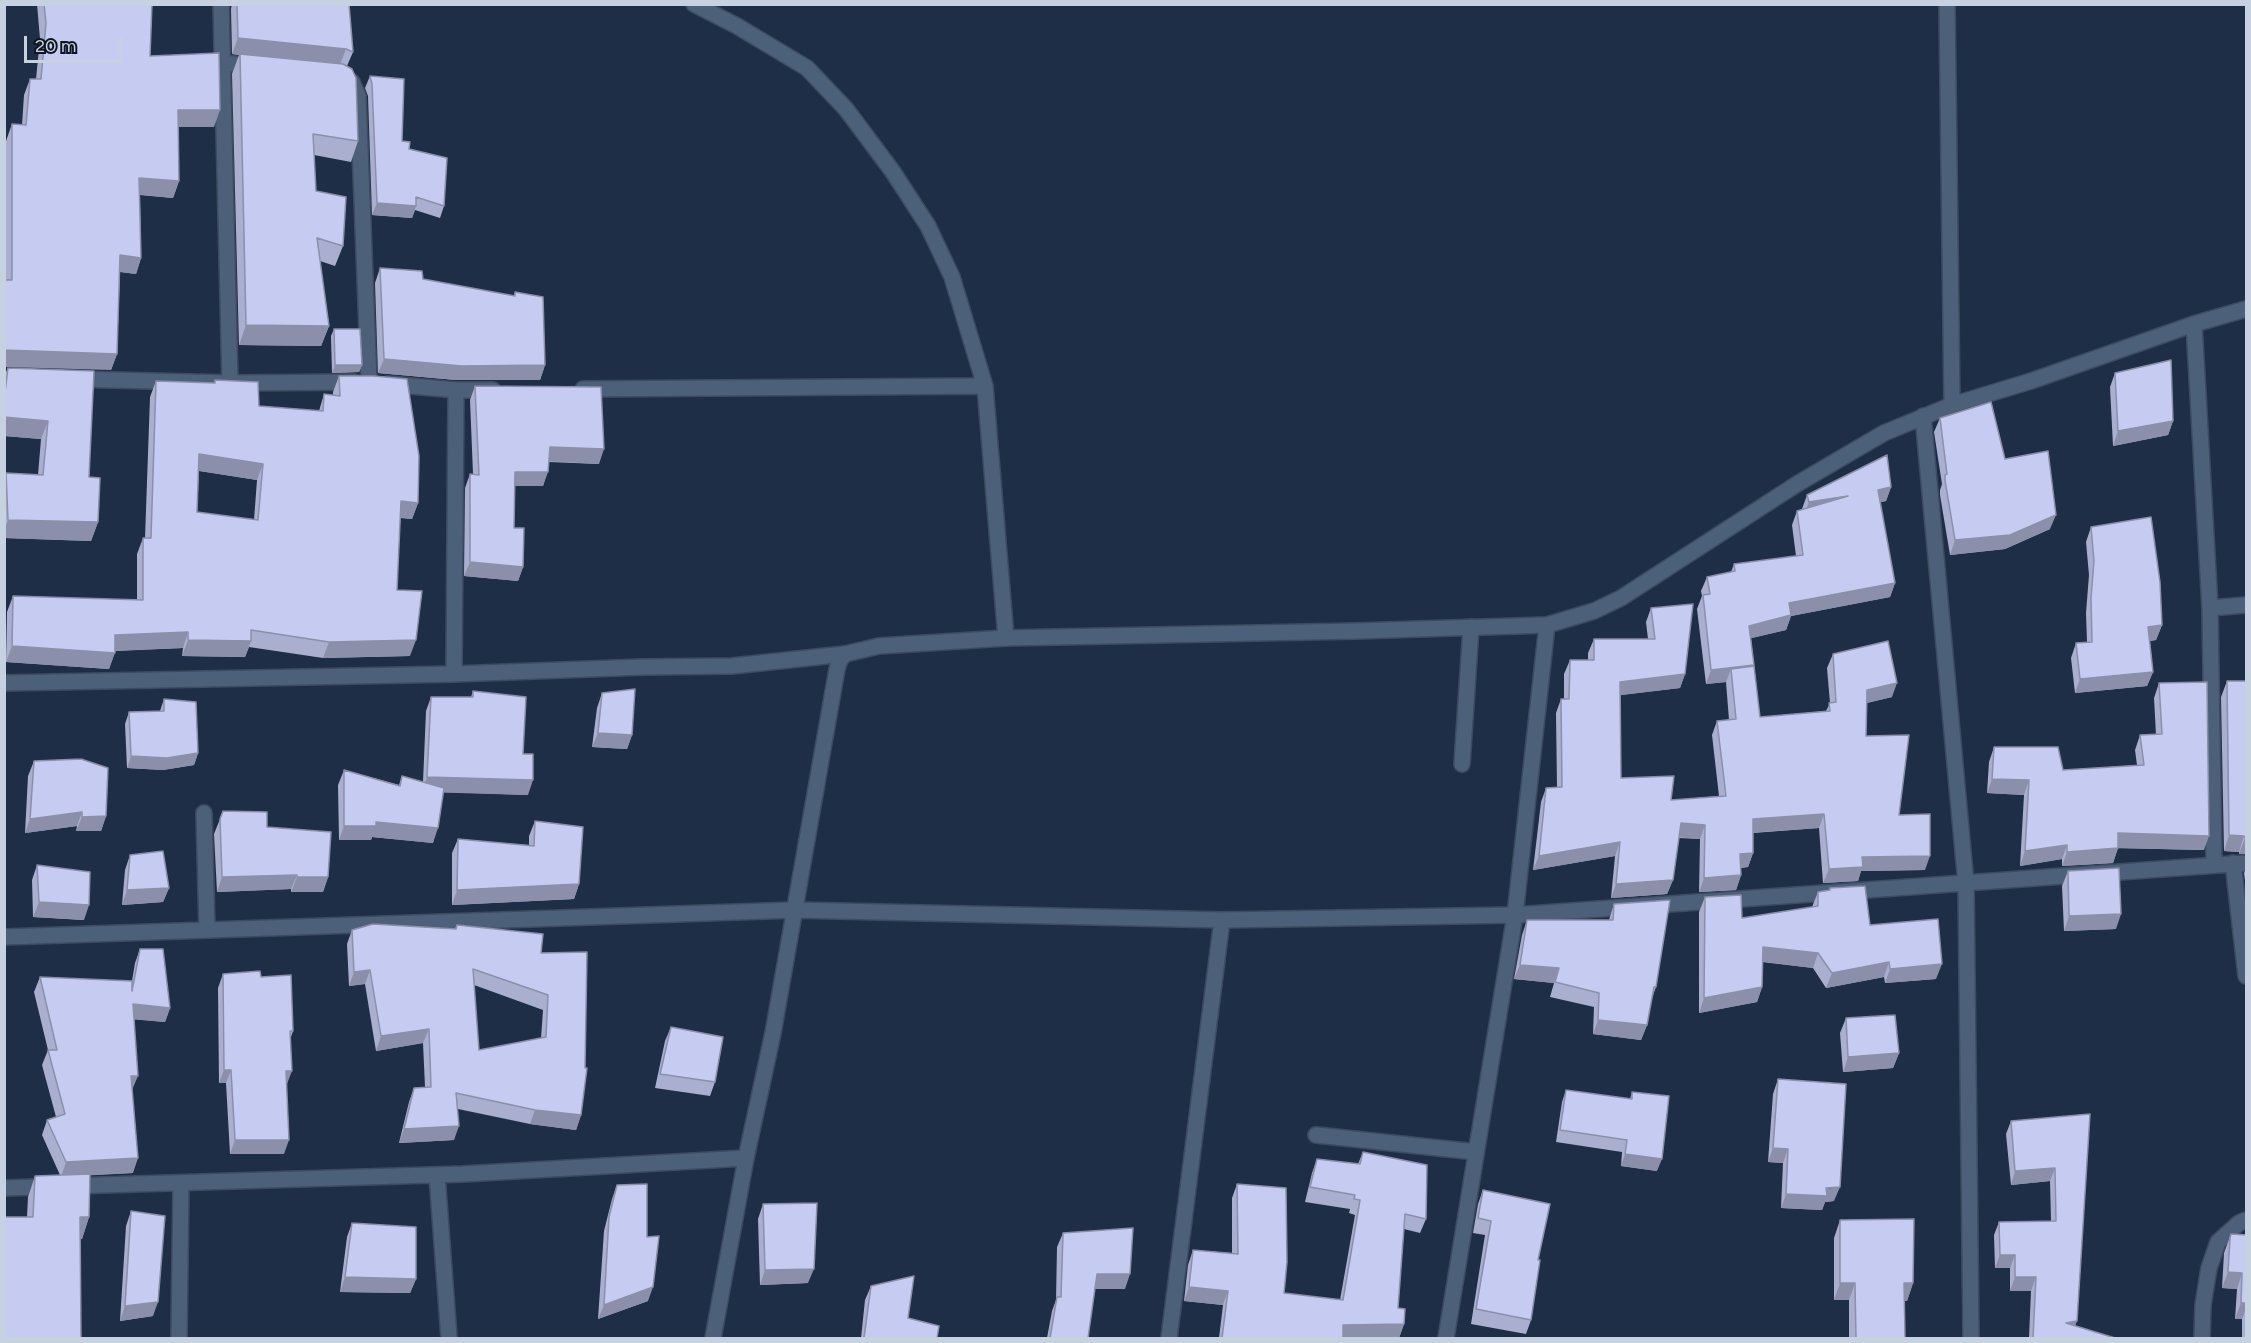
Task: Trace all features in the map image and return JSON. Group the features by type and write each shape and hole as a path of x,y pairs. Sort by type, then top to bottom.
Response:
{"street":[{"path":"221,4 230,383"},
{"path":"694,4 807,68 846,109 893,172 928,226 952,277 984,386 1006,638"},
{"path":"1947,4 1952,405"},
{"path":"222,63 269,68"},
{"path":"327,74 339,75 352,82 358,96 369,382"},
{"path":"4,683 732,666 845,654 879,646 1006,638 1547,625 1594,611 1621,598 1840,457 1884,433 1952,405 2031,381 2194,324 2247,309"},
{"path":"2194,324 2210,608 2214,865"},
{"path":"52,378 230,383 369,382 456,390 503,390"},
{"path":"574,389 984,386"},
{"path":"454,674 456,390"},
{"path":"1923,416 1966,884 1971,1338"},
{"path":"2210,608 2247,605"},
{"path":"1446,1338 1515,915 1547,625"},
{"path":"1462,764 1471,627"},
{"path":"713,1338 795,910 837,669 845,654"},
{"path":"204,813 207,930"},
{"path":"4,937 795,910 1222,920 1515,915 2240,863 2247,976"},
{"path":"1169,1338 1222,920"},
{"path":"1316,1135 1476,1152"},
{"path":"4,1188 181,1185 437,1175 746,1158"},
{"path":"437,1175 449,1338"},
{"path":"179,1338 181,1185"},
{"path":"2202,1338 2203,1305 2209,1268 2218,1242 2239,1223 2247,1220"}],"building":[{"path":"44,4 152,4 150,56 219,53 220,110 178,110 179,181 139,178 141,258 120,255 117,354 4,350 4,280 12,280 12,124 26,125 30,79 41,79 46,23"},
{"path":"237,4 349,4 353,52 346,49 238,38"},
{"path":"240,54 343,64 352,69 356,78 358,141 313,134 316,191 346,197 343,246 317,238 329,326 246,325"},
{"path":"370,76 404,79 402,141 410,142 409,149 447,158 444,206 416,197 416,206 377,203"},
{"path":"380,268 422,271 423,279 515,296 515,292 543,297 545,365 462,366 384,359"},
{"path":"334,329 360,329 362,365 335,365"},
{"path":"2171,360 2173,421 2118,431 2115,373"},
{"path":"8,368 94,371 89,477 100,478 98,522 8,520 6,473 43,475 48,421 4,417"},
{"path":"339,376 407,379 419,456 418,503 401,501 397,590 422,591 416,640 329,642 251,630 251,641 188,640 188,632 115,635 115,653 12,646 13,596 143,600 143,538 151,538 156,381 258,382 259,406 323,411 324,394 340,396","holes":["199,454 263,464 258,520 197,512"]},
{"path":"475,386 601,387 604,449 550,447 548,472 515,472 514,528 524,528 523,567 470,562 470,474 479,475"},
{"path":"1991,402 2005,459 2048,451 2056,515 2010,535 1955,540 1945,480 1947,474 1940,418"},
{"path":"1887,455 1891,487 1878,490 1895,583 1789,603 1791,615 1749,626 1754,665 1711,670 1703,595 1710,594 1707,577 1735,571 1734,564 1803,555 1797,511 1848,496 1809,502 1807,495"},
{"path":"2151,517 2160,582 2162,625 2148,627 2153,672 2080,679 2076,643 2092,642 2091,598 2094,561 2091,527"},
{"path":"1693,604 1685,674 1620,682 1621,778 1674,776 1671,800 1726,796 1717,721 1736,719 1731,669 1754,666 1760,717 1830,711 1829,703 1836,702 1833,654 1888,641 1897,683 1867,690 1866,736 1909,735 1899,815 1930,814 1930,856 1862,857 1863,867 1829,869 1824,814 1753,819 1753,853 1740,854 1741,875 1704,878 1705,825 1681,823 1673,880 1616,884 1620,842 1539,856 1546,788 1562,787 1561,699 1569,699 1570,660 1594,660 1594,639 1655,639 1651,608"},
{"path":"2227,681 2247,681 2247,838 2229,835"},
{"path":"2207,682 2209,836 2118,833 2118,848 2067,852 2067,845 2025,851 2029,780 1992,779 1994,747 2058,747 2063,770 2144,765 2140,735 2162,734 2159,683"},
{"path":"635,689 632,735 598,733 602,693"},
{"path":"473,691 526,697 523,754 533,754 533,780 427,777 431,697 473,697"},
{"path":"164,699 196,702 198,753 167,758 131,756 129,712 164,711"},
{"path":"81,759 108,768 106,816 82,817 82,812 30,819 34,761"},
{"path":"344,770 400,786 402,776 444,788 438,828 376,822 376,826 344,826"},
{"path":"223,811 267,812 267,827 331,832 328,877 297,877 297,875 222,877 220,819"},
{"path":"535,821 583,827 579,884 457,890 458,839 534,846"},
{"path":"163,851 169,888 127,890 130,855"},
{"path":"37,865 90,872 89,905 39,902"},
{"path":"2119,868 2121,914 2069,916 2068,871"},
{"path":"1865,886 1870,925 1938,919 1942,964 1890,969 1889,962 1832,973 1818,953 1763,947 1762,987 1704,998 1705,897 1741,895 1742,918 1818,906 1818,892 1830,890 1830,888"},
{"path":"1670,900 1656,987 1654,987 1647,1025 1598,1020 1599,993 1555,982 1559,968 1520,965 1527,920 1613,920 1614,904"},
{"path":"373,924 456,929 457,925 543,934 541,953 587,952 585,1068 587,1068 581,1115 535,1110 456,1093 459,1126 404,1129 414,1088 431,1087 429,1029 381,1036 370,970 354,972 352,930","holes":["473,969 548,995 546,1037 479,1050"]},
{"path":"140,949 163,949 170,1008 133,1004 138,1076 131,1076 138,1158 66,1162 47,1120 65,1114 48,1050 57,1050 40,977 132,981 132,991"},
{"path":"260,971 261,977 291,975 292,1071 286,1071 289,1140 235,1140 231,1070 224,1070 223,974"},
{"path":"1895,1015 1899,1053 1848,1057 1846,1018"},
{"path":"671,1027 723,1037 715,1082 660,1074"},
{"path":"1778,1079 1846,1084 1840,1187 1826,1188 1827,1196 1786,1194 1788,1149 1773,1148"},
{"path":"1566,1090 1632,1099 1632,1092 1669,1096 1662,1159 1625,1154 1627,1140 1560,1130"},
{"path":"2090,1114 2077,1321 2066,1323 2115,1338 2033,1338 2036,1277 2015,1277 2015,1255 2000,1255 1999,1222 2056,1221 2055,1168 2015,1171 2011,1121"},
{"path":"1363,1152 1427,1165 1426,1219 1405,1214 1398,1308 1405,1309 1404,1324 1343,1325 1343,1338 1222,1338 1228,1291 1189,1287 1193,1250 1238,1254 1237,1184 1286,1188 1287,1262 1284,1293 1343,1300 1360,1200 1354,1199 1355,1195 1310,1187 1317,1159 1360,1164"},
{"path":"90,1174 89,1217 80,1217 81,1338 4,1338 4,1217 33,1217 35,1176"},
{"path":"647,1184 647,1237 659,1236 653,1287 604,1305 609,1217 617,1185"},
{"path":"1483,1190 1550,1204 1538,1260 1540,1260 1531,1320 1476,1309 1491,1221 1478,1218"},
{"path":"817,1203 814,1269 765,1270 763,1204"},
{"path":"131,1211 165,1216 158,1302 125,1306"},
{"path":"1914,1219 1913,1283 1904,1283 1905,1338 1856,1338 1855,1283 1840,1283 1840,1220"},
{"path":"352,1223 416,1227 416,1279 345,1277"},
{"path":"1133,1228 1130,1274 1097,1274 1088,1338 1050,1338 1057,1297 1061,1297 1063,1233"},
{"path":"2231,1234 2247,1235 2247,1303 2241,1303 2242,1273 2228,1272"},
{"path":"914,1276 908,1318 939,1326 937,1338 864,1338 871,1286"}]}
